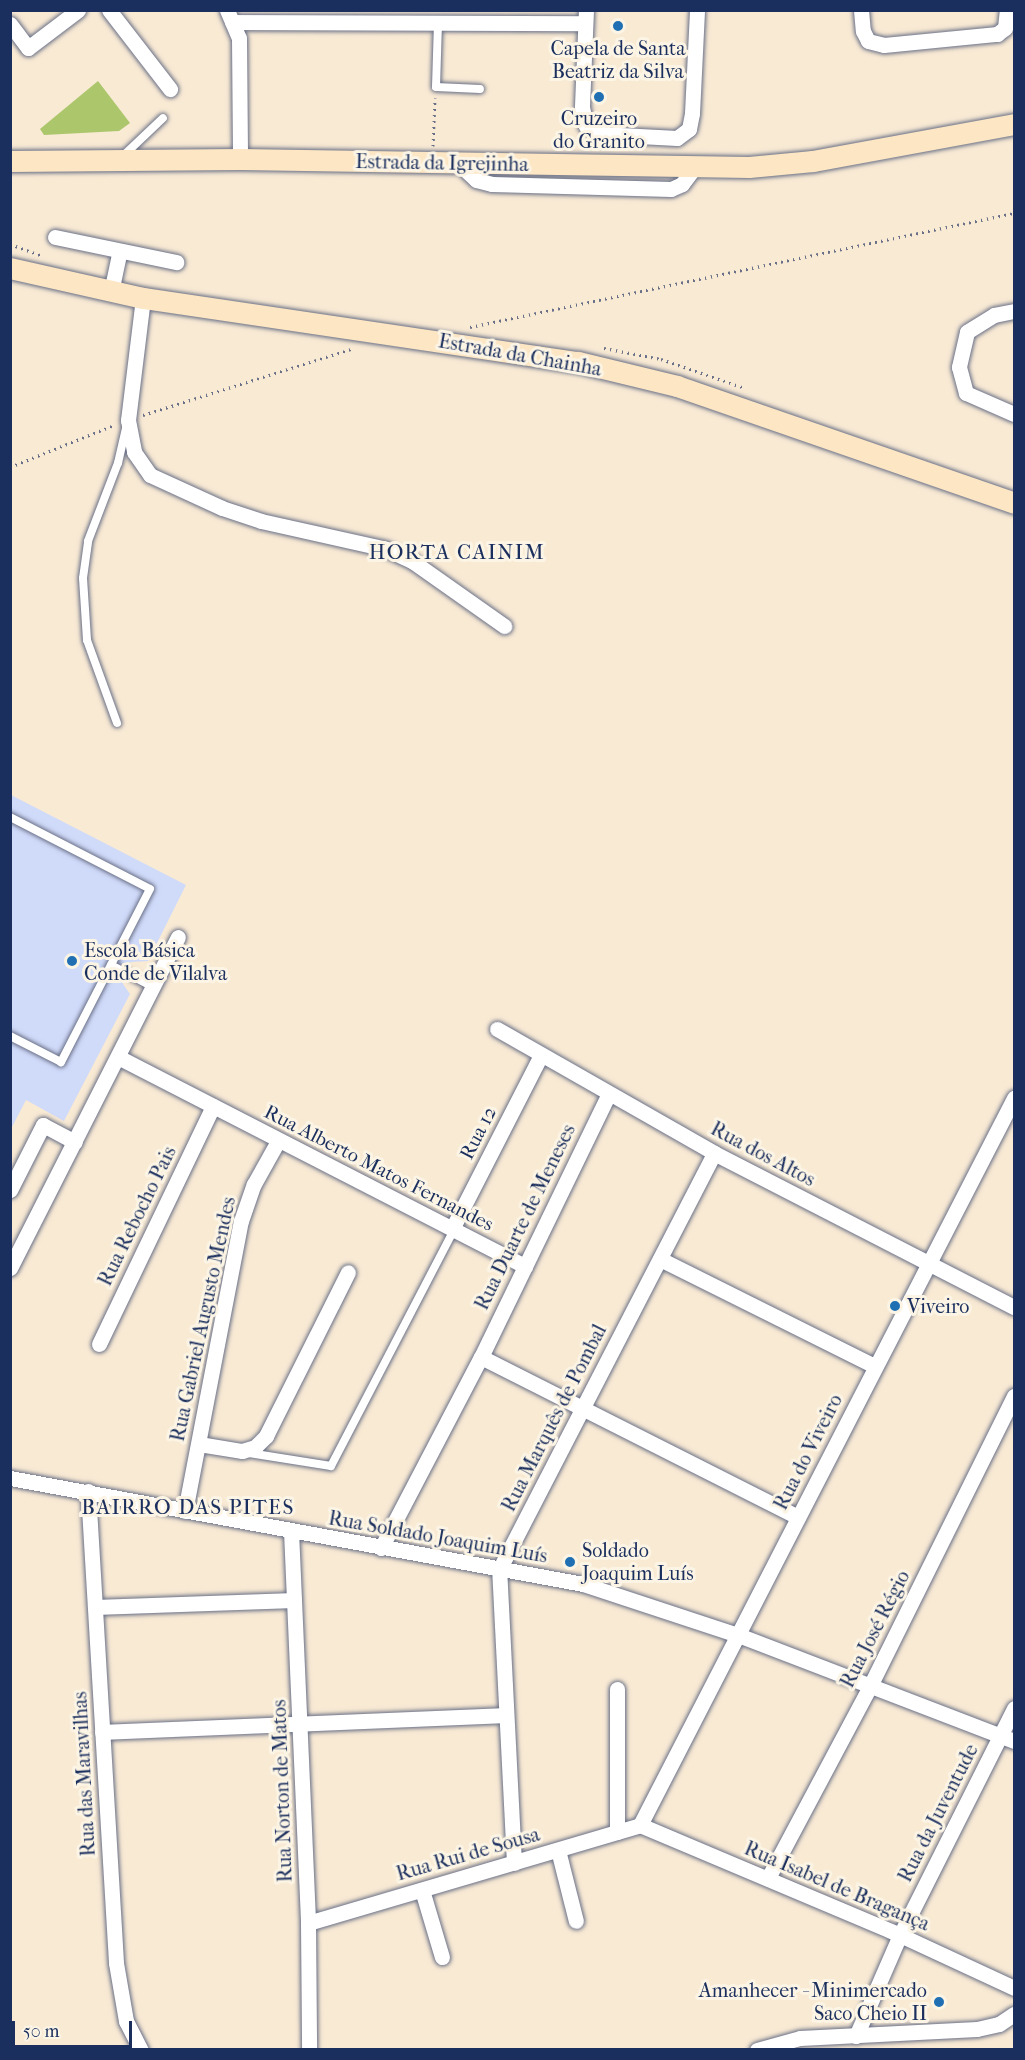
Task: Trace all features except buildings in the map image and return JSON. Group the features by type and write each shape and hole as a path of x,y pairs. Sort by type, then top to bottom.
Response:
{"street":[{"path":"10,24 28,48 78,10"},
{"path":"109,10 170,89"},
{"path":"240,159 241,59 230,16 343,16 438,22 461,17 585,17 582,107 586,126 601,134 677,138 689,129 693,113 697,10"},
{"path":"861,10 863,31 868,41 884,45 997,34 1005,28 1007,10"},
{"name":"Estrada da Igrejinha","path":"10,161 240,159 695,167 813,161 1014,124"},
{"path":"56,237 119,253 176,262"},
{"path":"111,292 119,253"},
{"name":"Estrada da Chainha","path":"10,268 143,298 578,362 677,386 1014,503"},
{"path":"143,298 128,420 134,452 150,475 222,508 261,521 386,549 412,561 504,626"},
{"path":"1014,311 994,315 967,332 959,367 966,393 1014,414"},
{"path":"10,1268 178,937"},
{"name":"Rua dos Altos","path":"497,1029 608,1095 714,1153 1014,1307"},
{"name":"Rua 12","path":"453,1229 541,1055"},
{"name":"Rua Alberto Matos Fernandes","path":"118,1057 525,1266"},
{"name":"Rua Duarte de Meneses","path":"381,1548 481,1357 608,1095"},
{"name":"Rua do Viveiro","path":"640,1825 1014,1098"},
{"name":"Rua Rebocho Pais","path":"99,1344 213,1106"},
{"path":"10,1190 43,1125 75,1142"},
{"name":"Rua Gabriel Augusto Mendes","path":"185,1510 241,1221 254,1184 278,1141"},
{"name":"Rua Marquês de Pombal","path":"499,1570 714,1153"},
{"path":"660,1259 875,1366"},
{"path":"199,1444 242,1451 255,1447 275,1423 348,1272"},
{"path":"481,1357 798,1517"},
{"name":"Rua José Régio","path":"768,1878 870,1686 1014,1396"},
{"name":"Rua Soldado Joaquim Luís","path":"10,1478 583,1584 738,1635 1008,1738"},
{"name":"Rua das Maravilhas","path":"88,1491 120,1999 126,2021 141,2049"},
{"name":"Rua Norton de Matos","path":"291,1531 308,1923 309,2049"},
{"path":"499,1570 514,1863"},
{"path":"95,1607 294,1600"},
{"path":"617,1689 617,1832"},
{"name":"Rua da Juventude","path":"856,2036 900,1935 1008,1738 1014,1708"},
{"path":"102,1732 506,1715"},
{"name":"Rua Rui de Sousa","path":"308,1923 640,1825"},
{"name":"Rua Isabel de Bragança","path":"640,1825 900,1935 1014,1989"},
{"path":"558,1850 576,1921"},
{"path":"422,1890 442,1957"},
{"path":"757,2049 784,2040 977,2029 1014,2016"}],"lane":[{"path":"438,22 435,87 480,88"},
{"path":"120,159 163,118"},
{"path":"117,723 87,640 83,578 88,541 118,463 128,420"},
{"path":"10,817 150,889 61,1062 10,1036"},
{"path":"111,964 153,987"},
{"path":"242,1451 331,1466 453,1229"}],"path":[{"path":"433,163 435,87"},
{"path":"463,328 1014,213"},
{"path":"10,467 128,420 346,349"}],"shaded area":[{"name":"Escola Básica Conde de Vilalva","path":"11,795 186,885 148,961 131,962 124,971 123,984 130,994 64,1121 26,1100 11,1129"}],"green space":[{"path":"98,81 130,123 119,131 44,135 40,129"}],"place":[{"name":"Capela de Santa Beatriz da Silva","path":"618,26"},
{"name":"Cruzeiro do Granito","path":"599,97"},
{"name":"Escola Básica Conde de Vilalva","path":"72,961"},
{"name":"Viveiro","path":"895,1306"},
{"name":"Soldado Joaquim Luís","path":"570,1562"},
{"name":"Amanhecer - Minimercado Saco Cheio II","path":"939,2002"}],"district":[{"name":"HORTA CAINIM","path":"457,552"},
{"name":"BAIRRO DAS PITES","path":"188,1507"}]}
